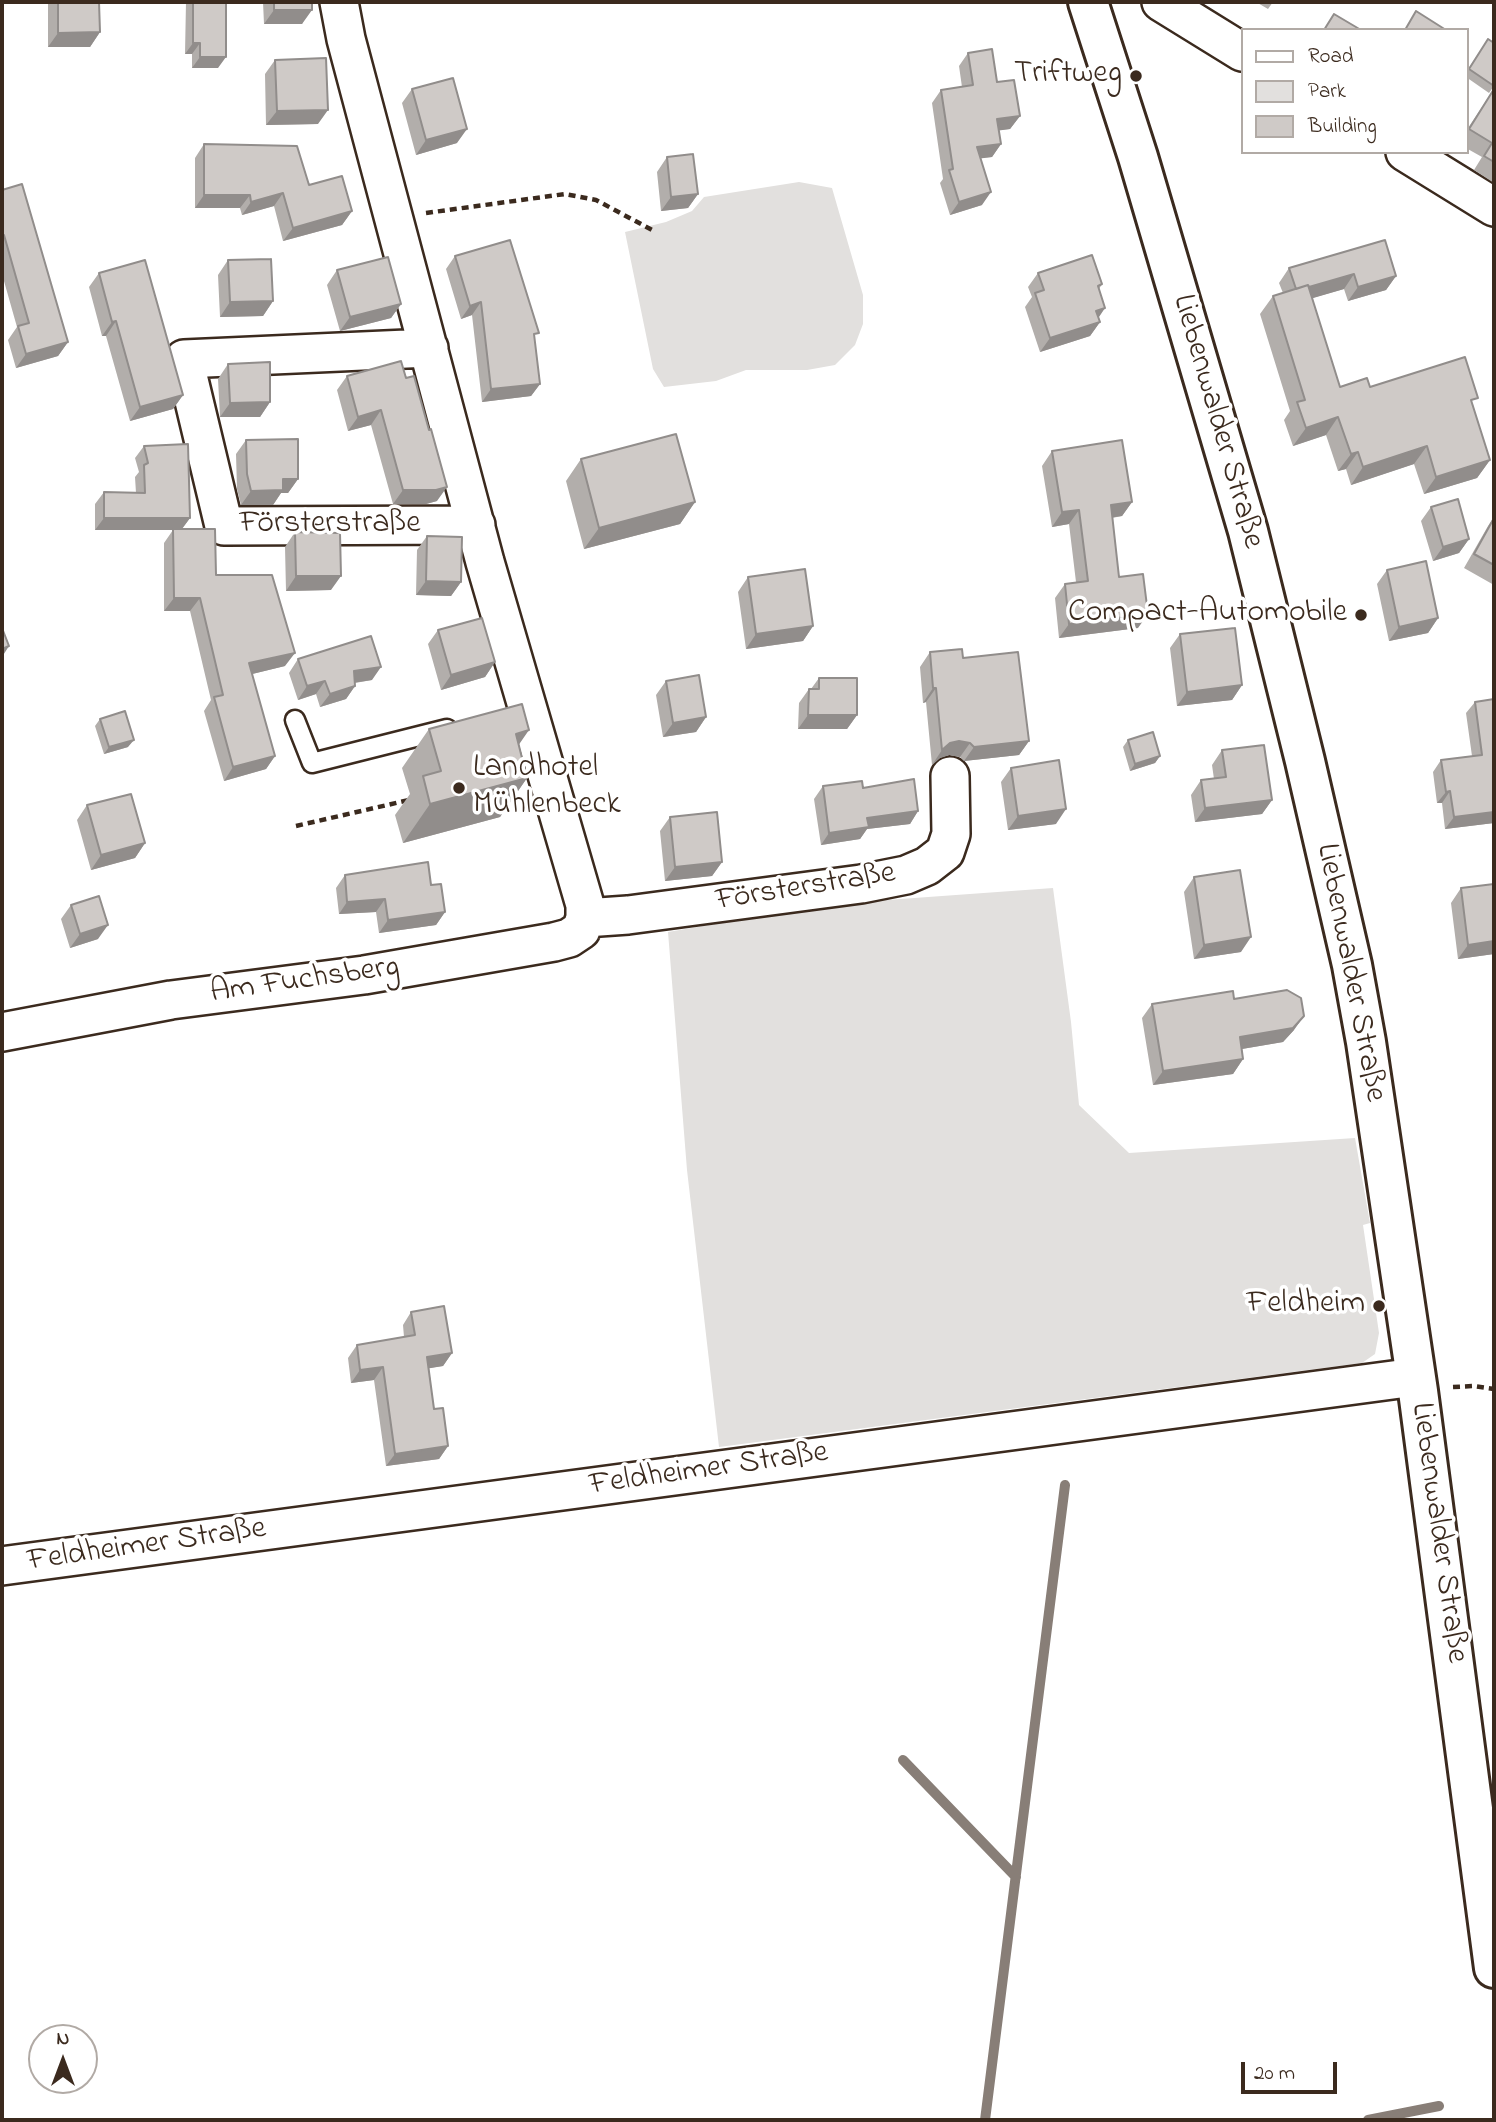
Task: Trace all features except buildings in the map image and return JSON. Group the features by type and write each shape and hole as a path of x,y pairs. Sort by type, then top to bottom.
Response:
{"main road":[{"name":"Liebenwalder Straße","path":"1088,2 1138,157 1248,530 1306,761 1361,1017 1415,1377 1484,1804 1494,1968"}],"street":[{"path":"339,2 346,38 476,525 521,710 585,912"},
{"path":"1161,2 1240,51"},
{"path":"1408,154 1494,206"},
{"name":"Försterstraße","path":"429,348 184,359 224,526 476,525"},
{"name":"Försterstraße","path":"585,912 628,915 847,886 906,875 927,866 945,852 951,834 950,776"},
{"name":"Am Fuchsberg","path":"2,1032 171,1000 364,975 554,942 569,938 581,930 585,912"},
{"name":"Feldheimer Straße","path":"2,1566 1415,1377"}],"lane":[{"path":"295,720 312,763 460,725"}],"path":[{"path":"394,217 565,194 596,200 654,231"},
{"path":"296,826 417,798"}],"green space":[{"path":"799,182 832,188 863,295 863,324 855,345 835,365 807,370 746,370 716,381 664,387 653,369 625,232 666,222 692,211 704,197"},
{"path":"1053,888 1079,1105 1129,1153 1355,1138 1370,1223 1363,1225 1379,1333 1375,1354 1362,1363 719,1447 687,1170 668,932 831,904"}],"waterway":[{"path":"985,2120 1065,1485"},
{"path":"903,1760 1016,1877"},
{"path":"1368,2120 1439,2106"}],"place":[{"name":"Triftweg","path":"1136,76"},
{"name":"Compact-Automobile","path":"1361,615"},
{"name":"Landhotel Mühlenbeck","path":"459,788"},
{"name":"Feldheim","path":"1379,1306"}]}
